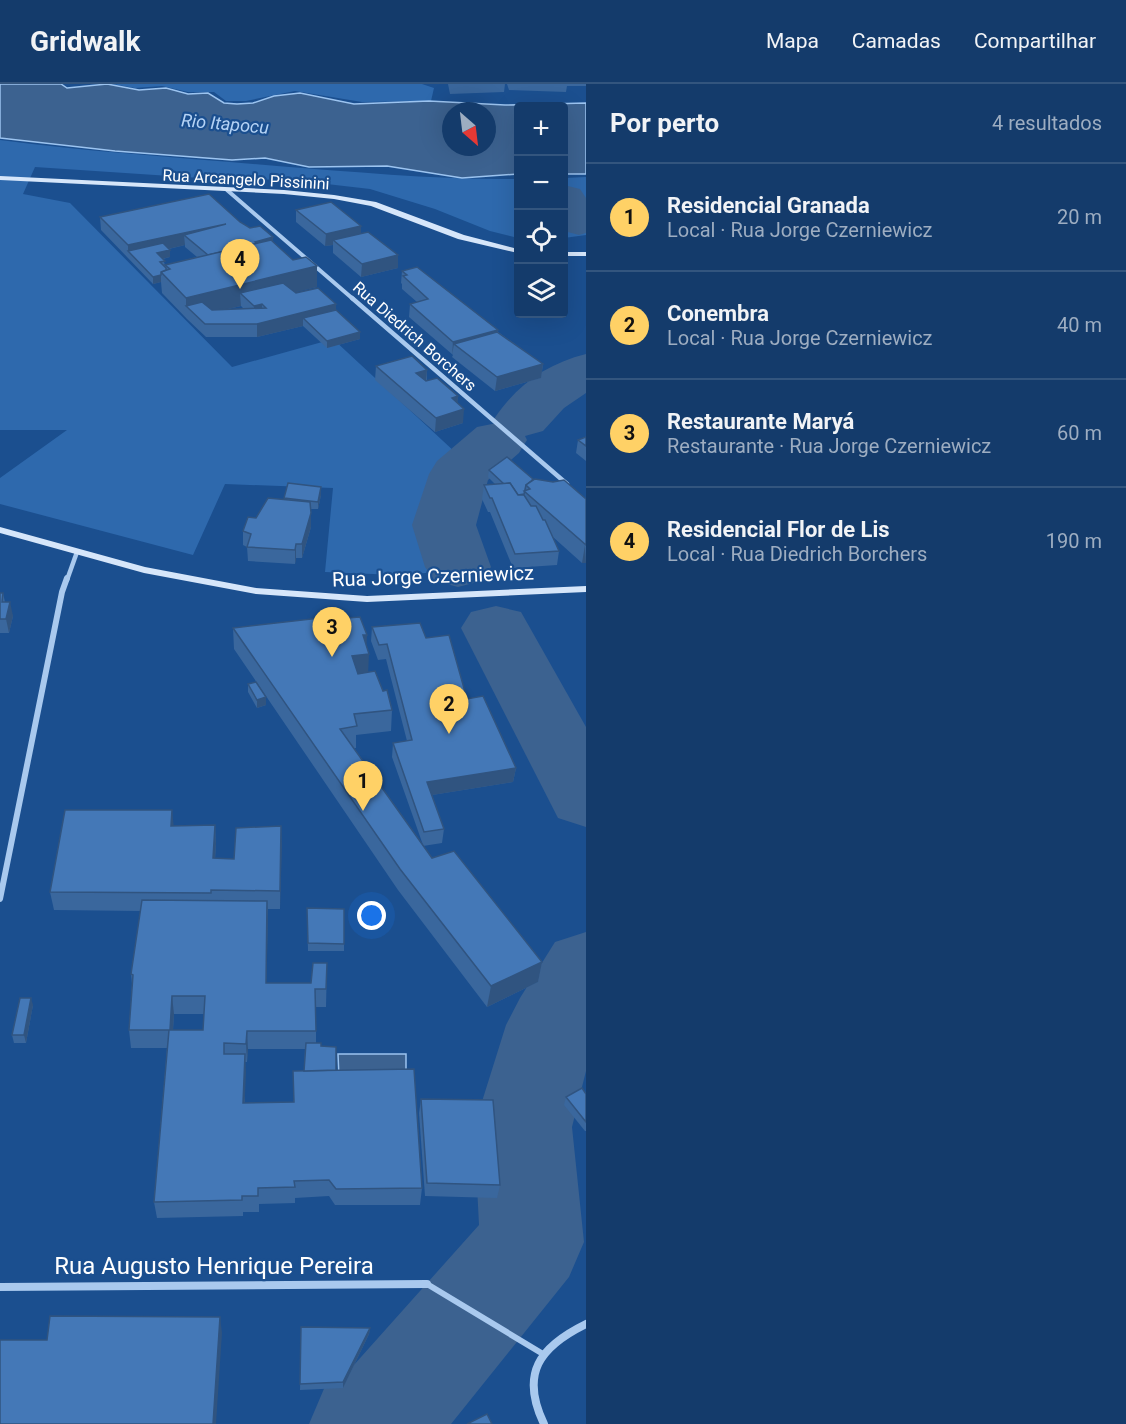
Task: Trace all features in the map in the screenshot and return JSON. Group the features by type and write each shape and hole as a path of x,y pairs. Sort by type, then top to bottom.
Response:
{"main road":[{"name":"Rua Arcangelo Pissinini","path":"0,178 310,194 373,204 461,237 514,250"},
{"path":"568,254 586,254"},
{"name":"Rua Jorge Czerniewicz","path":"0,530 185,579 256,591 367,599 586,589"}],"street":[{"name":"Rua Diedrich Borchers","path":"227,190 568,485"},
{"path":"0,899 62,592 77,552"},
{"name":"Rua Augusto Henrique Pereira","path":"0,1287 427,1284"},
{"path":"544,1424 538,1412 531,1382 543,1354 577,1328 586,1324"}],"lane":[{"path":"427,1284 543,1354"}],"shaded area":[{"path":"112,84 422,84 434,88 431,101 362,102 295,91 246,101 226,101 214,92 188,92 162,86 135,88"},
{"path":"0,140 367,173 514,179 514,237 490,231 435,209 370,189 292,180 200,178 35,167 23,194 70,203 232,367 333,339 456,453 491,443 510,461 485,477 462,513 483,569 397,575 325,572 333,488 225,484 193,555 0,504 0,478 67,430 0,430"},
{"path":"586,177 586,235 568,237 568,178"}],"water":[{"name":"Rio Itapocu","path":"0,84 61,84 67,88 107,84 139,90 166,88 188,94 208,93 224,103 237,104 300,93 354,104 429,101 448,102 442,102 442,156 496,156 496,105 514,105 514,174 462,178 387,166 309,167 265,158 232,160 115,151 0,138"},
{"path":"568,103 586,103 586,174 568,174"},
{"path":"338,1054 406,1054 406,1077 339,1078"}],"building":[{"path":"209,194 240,222 250,228 260,226 273,237 255,242 257,244 208,255 184,235 226,224 128,245 100,217"},
{"path":"331,202 361,226 326,234 296,210"},
{"path":"368,232 398,255 362,264 333,240"},
{"path":"271,240 293,260 306,257 317,266 186,298 161,272 170,269 165,265"},
{"path":"163,243 170,250 157,253 165,261 160,262 166,270 161,272 161,275 153,277 128,251"},
{"path":"417,267 498,330 453,342 410,304 428,299 403,276 407,275 402,271"},
{"path":"283,283 296,293 318,288 336,304 257,324 205,324 186,306 202,302 212,310 266,308 262,304 254,306 240,293"},
{"path":"336,310 360,332 327,341 303,318"},
{"path":"497,332 543,364 497,377 454,344"},
{"path":"412,356 427,370 416,373 426,381 437,378 458,396 452,398 464,409 436,418 376,366"},
{"path":"586,437 586,446 578,440"},
{"path":"507,457 533,479 526,485 524,494 518,495 510,483 504,484 489,470"},
{"path":"535,479 553,482 564,480 586,499 586,545 524,491 530,489 526,485"},
{"path":"288,483 321,487 318,502 284,498"},
{"path":"510,483 518,495 524,495 531,506 536,506 559,551 515,554 492,498 484,485"},
{"path":"268,498 310,502 311,513 302,544 296,544 295,550 247,547 251,534 243,531 248,517 256,518"},
{"path":"0,593 3,593 2,602 10,602 6,619 0,619"},
{"path":"360,617 367,635 363,635 369,654 352,656 358,674 375,671 383,691 387,690 392,710 354,714 357,726 340,729 432,858 454,851 542,962 491,986 400,869 233,628 320,618 321,620"},
{"path":"420,623 426,638 449,635 467,699 483,696 516,768 427,782 444,829 424,832 393,743 412,740 387,644 379,645 372,627"},
{"path":"256,682 266,697 257,700 248,684"},
{"path":"65,810 172,810 171,826 215,825 213,858 234,859 236,828 281,826 280,891 50,892"},
{"path":"142,900 267,901 266,983 311,983 313,963 327,963 326,989 315,989 316,1031 247,1031 246,1044 224,1043 224,1054 245,1054 243,1103 294,1102 293,1071 414,1069 422,1188 336,1189 329,1180 294,1181 295,1187 258,1188 258,1196 242,1196 242,1200 154,1202 169,1030 129,1030 133,975 131,974","holes":["172,996 205,996 203,1030 170,1030"]},
{"path":"307,908 344,909 344,944 308,943"},
{"path":"20,998 31,998 24,1035 12,1035"},
{"path":"306,1043 321,1043 321,1046 336,1047 336,1070 304,1071"},
{"path":"582,1088 586,1094 586,1122 566,1097"},
{"path":"421,1099 493,1100 500,1185 427,1183"},
{"path":"50,1316 220,1317 213,1424 0,1424 0,1340 47,1340"},
{"path":"301,1327 370,1328 343,1382 300,1384"},
{"path":"487,1414 492,1424 467,1424"}],"waterway":[{"path":"568,205 579,221"},
{"path":"523,419 551,390 586,371"},
{"path":"458,567 444,525 459,474 498,440"},
{"path":"496,628 586,798"},
{"path":"366,1424 393,1406 532,1242 523,1127 552,1025 586,968"}],"place":[{"name":"Residencial Flor de Lis","path":"240,289"},
{"name":"Restaurante Maryá","path":"332,657"},
{"name":"Conembra","path":"449,734"},
{"name":"Residencial Granada","path":"363,811"}]}
